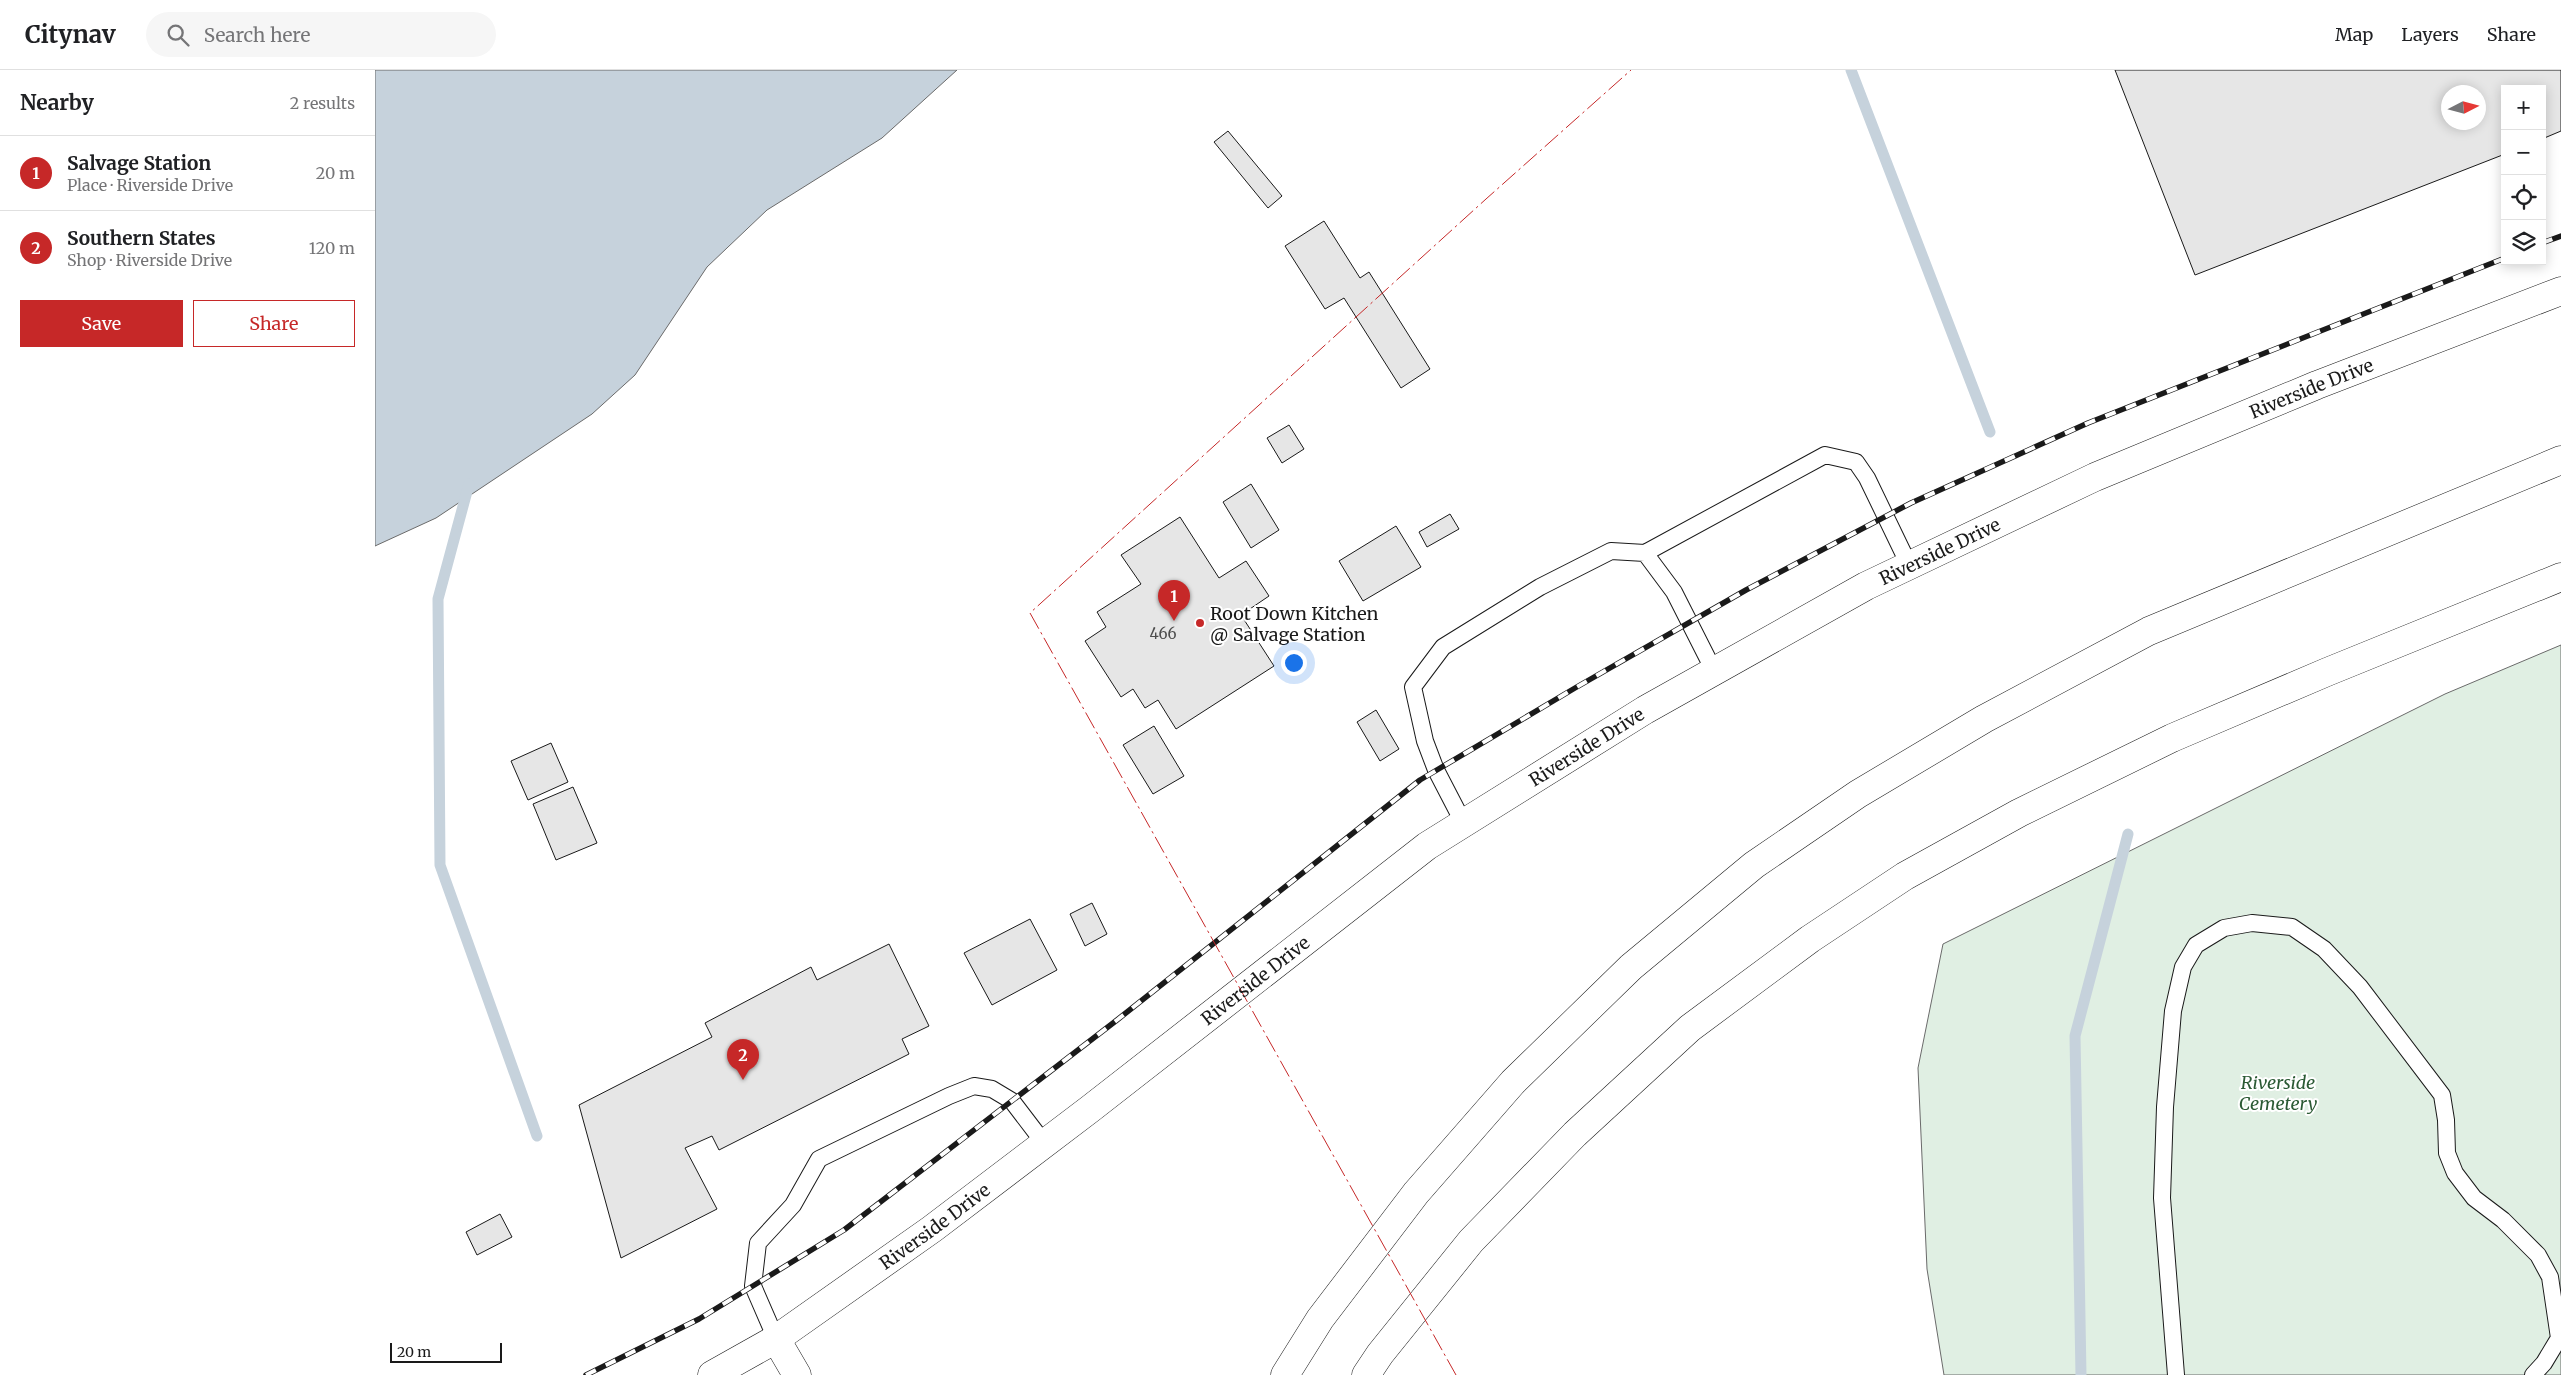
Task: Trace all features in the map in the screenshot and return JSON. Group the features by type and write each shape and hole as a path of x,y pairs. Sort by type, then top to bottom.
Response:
{"main road":[{"name":"Riverside Drive","path":"712,1375 776,1339 932,1228 1427,846 1645,710 1866,586 2104,474 2317,385 2561,290"},
{"path":"1285,1375 1320,1319 1416,1193 1513,1082 1631,967 1754,865 1857,794 1984,719 2149,631 2561,460"},
{"path":"1366,1375 1380,1354 1471,1241 1575,1134 1690,1028 1802,945 1897,881 2019,813 2172,738 2327,672 2561,577"},
{"path":"776,1339 797,1375"}],"lane":[{"path":"1464,824 1436,770 1425,741 1413,687 1443,647 1540,587 1611,551 1645,553 1825,455 1856,462 1867,478 1909,565"},
{"path":"1645,553 1677,597 1714,671"},
{"path":"2176,1375 2163,1198 2165,1107 2173,1011 2183,967 2196,945 2224,928 2252,923 2292,927 2325,950 2366,995 2442,1095 2447,1153 2455,1173 2474,1198 2503,1220 2538,1255 2550,1277 2559,1338 2544,1363 2533,1375"},
{"path":"776,1339 753,1286 758,1243 793,1205 819,1159 949,1096 974,1086 993,1090 1012,1101 1044,1143"}],"green space":[{"name":"Riverside Cemetery","path":"2561,645 2561,1375 1944,1375 1927,1269 1918,1068 1943,944 2445,694"}],"shaded area":[{"path":"375,70 957,70 882,138 767,210 707,267 635,375 592,414 436,518 375,546"}],"building":[{"path":"2115,70 2561,70 2561,131 2546,137 2546,85 2501,85 2501,156 2195,275"},
{"path":"1228,131 1282,196 1268,208 1214,142"},
{"path":"1324,221 1360,278 1369,272 1430,369 1401,388 1344,298 1325,309 1285,246"},
{"path":"1289,425 1304,449 1282,463 1267,438"},
{"path":"1251,484 1279,530 1251,548 1223,502"},
{"path":"1450,514 1459,529 1427,547 1419,532"},
{"path":"1180,517 1219,578 1246,561 1269,596 1241,615 1274,666 1176,729 1158,700 1145,708 1133,689 1121,697 1085,641 1106,627 1097,612 1141,584 1121,555"},
{"path":"1396,526 1421,567 1363,601 1339,561"},
{"path":"1376,710 1399,749 1380,761 1357,722"},
{"path":"1154,726 1184,776 1153,794 1123,745"},
{"path":"551,743 568,782 528,800 511,761"},
{"path":"573,787 597,843 556,860 533,804"},
{"path":"1092,903 1107,934 1085,946 1070,914"},
{"path":"1030,919 1057,970 992,1005 964,953"},
{"path":"889,944 929,1026 902,1039 909,1054 719,1150 712,1136 685,1148 717,1209 621,1258 579,1105 712,1037 705,1023 811,967 817,980"},
{"path":"500,1214 512,1237 477,1255 466,1232"}],"waterway":[{"path":"1851,70 1990,432"},
{"path":"469,484 438,599 440,865 537,1136"},
{"path":"2081,1375 2075,1036 2128,834"}],"railway":[{"path":"2546,242 2561,236"},
{"path":"586,1375 699,1319 844,1230 1117,1020 1420,780 1575,688 1746,590 1911,503 2088,423 2501,260"}],"power":[{"path":"1456,1375 1030,613 1631,70"}],"place":[{"name":"Salvage Station","path":"1174,621"},
{"name":"Root Down Kitchen @ Salvage Station","path":"1200,623"},
{"name":"Southern States","path":"743,1080"}]}
